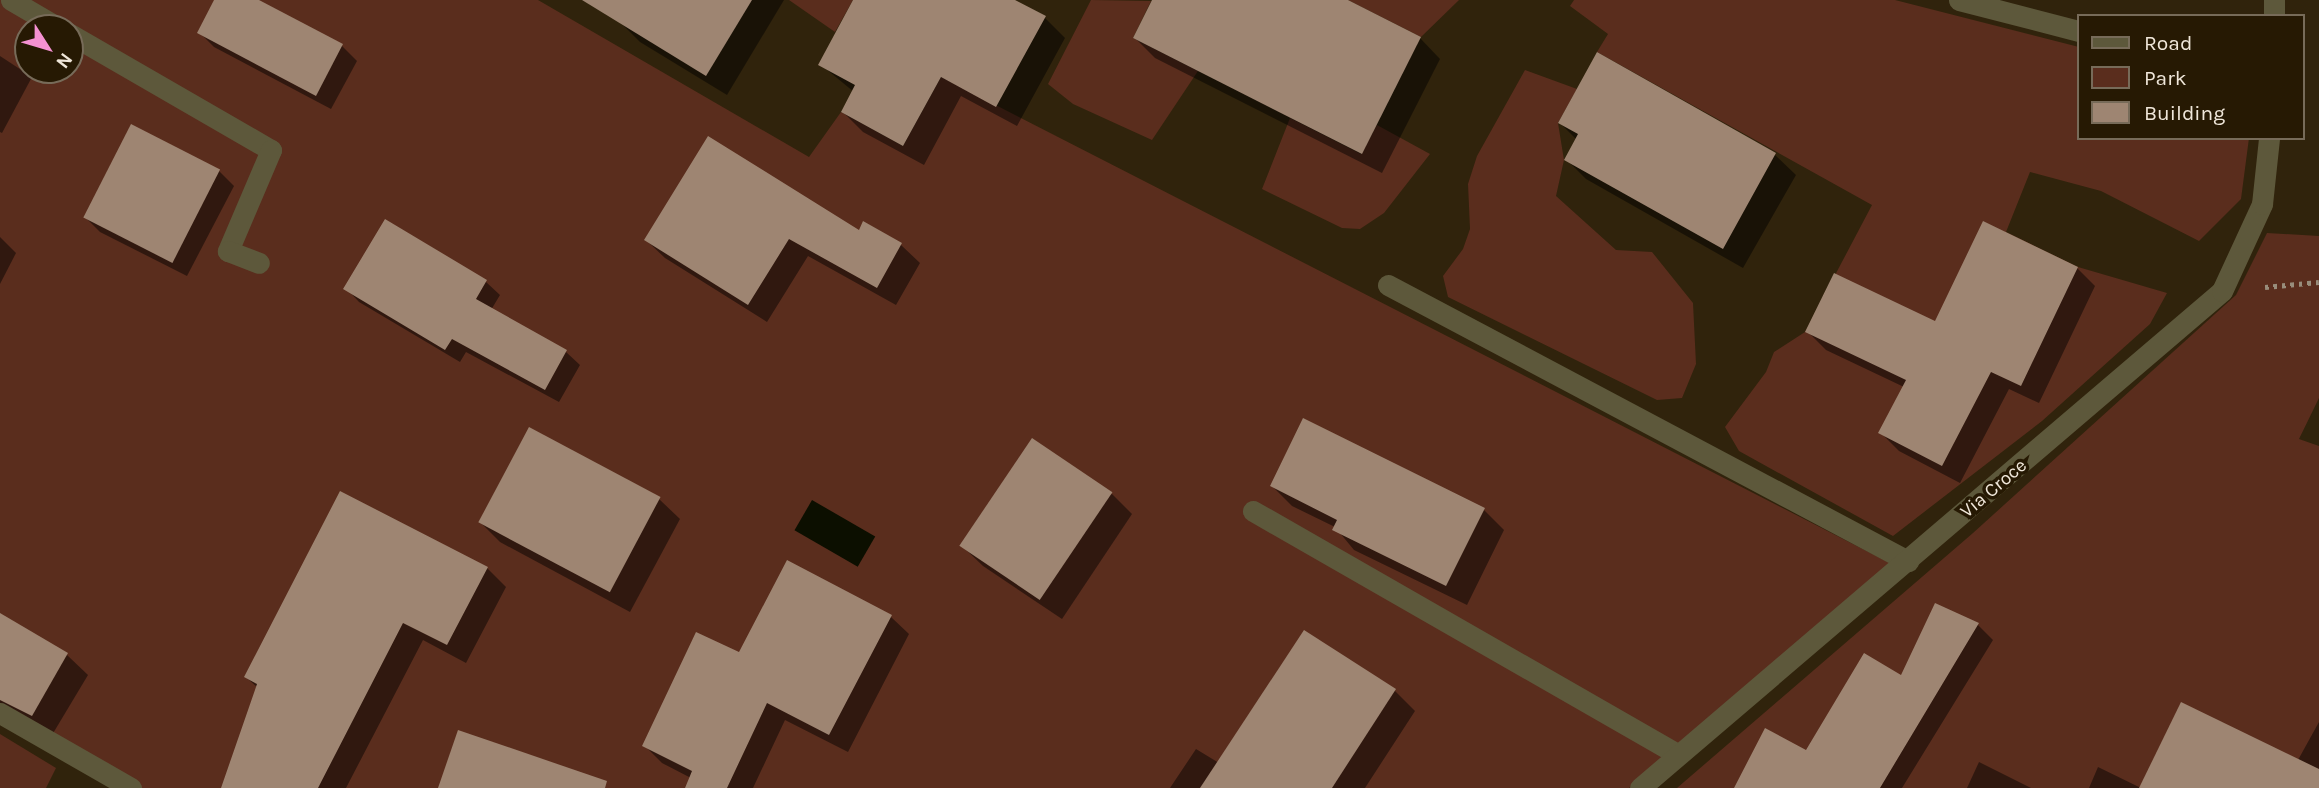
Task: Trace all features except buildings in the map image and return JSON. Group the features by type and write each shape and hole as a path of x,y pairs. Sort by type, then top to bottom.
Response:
{"street":[{"path":"11,0 35,14"},
{"path":"1959,0 2078,31"},
{"path":"84,42 271,150 228,251 259,263"},
{"name":"Via Croce","path":"1640,788 2222,291 2262,204 2269,140"},
{"path":"1388,285 1908,561"},
{"path":"1253,511 1677,754"},
{"path":"0,713 131,788"}],"path":[{"path":"2222,291 2319,282"}],"green space":[{"path":"0,0 538,0 809,157 841,112 903,146 941,77 1890,563 1629,788 139,788 0,705"},
{"path":"789,0 853,0 835,32"},
{"path":"1091,0 1151,1 1133,38 1198,71 1152,140 1073,104 1048,84"},
{"path":"1348,0 1459,0 1421,37"},
{"path":"1574,0 1895,0 2078,47 2078,140 2249,140 2241,199 2199,241 2101,191 2030,172 2006,232 2078,267 2167,293 2150,324 2042,421 1893,536 1739,451 1725,427 1766,372 1774,352 1805,332 1872,205 1597,52 1608,34 1570,6"},
{"path":"1525,70 1577,89 1558,123 1564,160 1556,196 1616,250 1652,252 1693,303 1696,364 1682,398 1657,400 1448,297 1443,276 1463,249 1470,229 1468,184 1477,156"},
{"path":"1290,118 1361,154 1377,125 1430,154 1384,213 1360,229 1342,228 1262,189"},
{"path":"2267,233 2319,236 2319,398 2299,439 2319,446 2319,788 1677,788 1973,533 2236,295"},
{"path":"0,734 56,768 46,788 0,788"}],"shaded area":[{"path":"812,500 875,536 858,567 794,530"}]}
